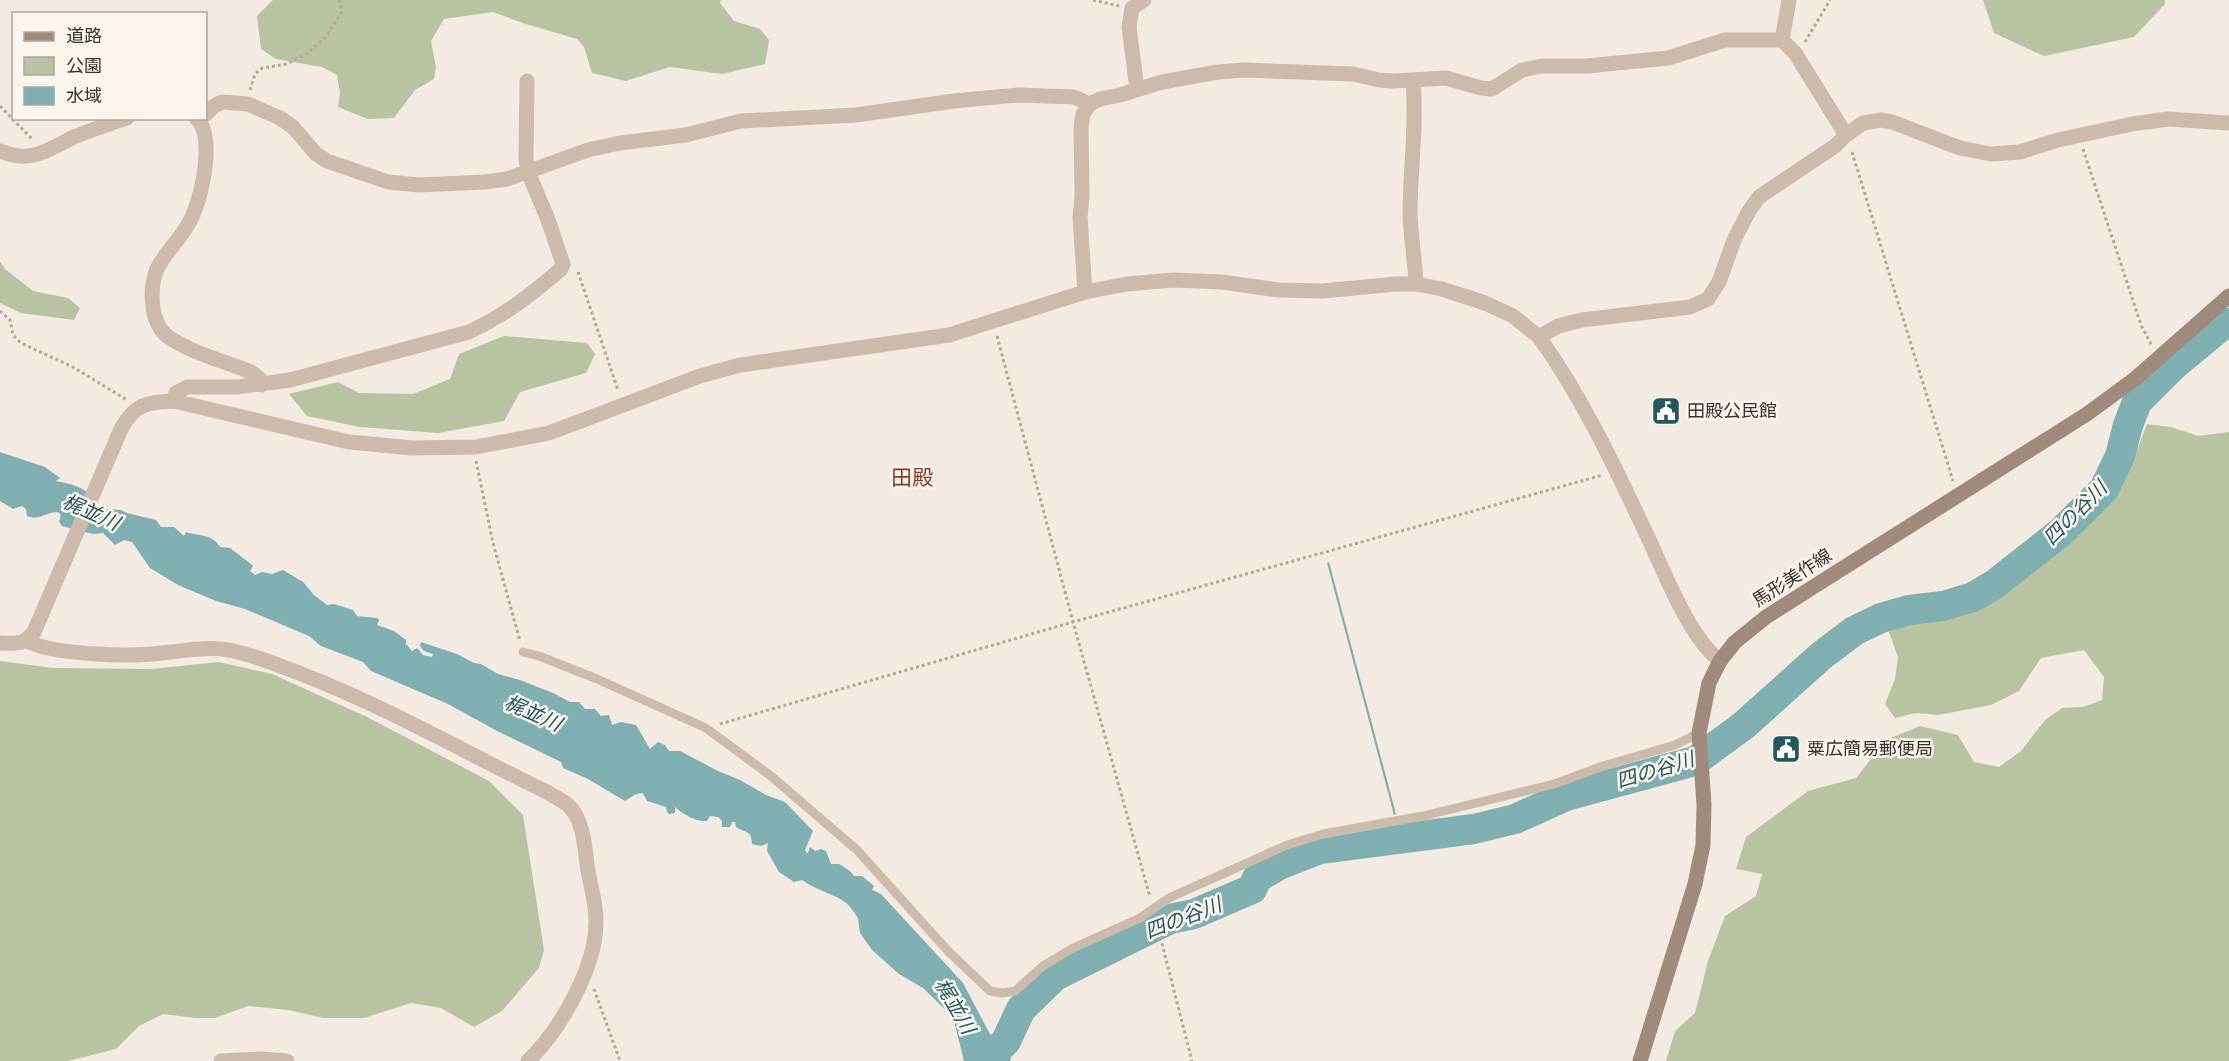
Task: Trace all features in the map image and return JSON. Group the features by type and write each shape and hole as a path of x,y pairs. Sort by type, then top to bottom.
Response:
{"main road":[{"name":"馬形美作線","path":"1640,1061 1695,884 1703,845 1704,804 1699,737 1709,684 1720,662 1735,642 1766,617 2088,414 2136,378 2229,296"}],"street":[{"path":"1782,40 1789,0"},
{"path":"1137,89 1129,27 1138,4"},
{"path":"1084,292 1080,218 1083,114 1090,104 1100,99 1162,82 1218,72 1245,70 1353,74 1379,80 1413,81 1432,77 1446,78 1492,89 1522,70 1542,66 1587,66 1668,58 1725,40 1782,40 1796,52 1846,135"},
{"path":"174,401 176,393 187,387 237,387 290,380 470,332 494,321 561,269 563,264 528,172 526,159 527,81"},
{"path":"1413,81 1415,127 1411,163 1410,218 1416,284"},
{"path":"207,112 222,102 248,104 280,118 293,127 316,154 327,161 388,182 419,185 484,182 528,172 588,150 620,143 686,135 714,126 741,121 856,115 954,101 1019,95 1074,97 1090,104"},
{"path":"1539,337 1558,326 1582,320 1690,307 1708,299 1719,282 1734,240 1759,197 1834,146 1863,123 1881,120 1906,126 1960,148 1990,154 2020,152 2078,136 2168,119 2229,123"},
{"path":"0,151 21,158 34,156 75,137 122,120"},
{"path":"201,120 205,130 206,148 198,198 192,218 165,253 155,272 152,283 154,312 159,327 166,335 251,372 260,378 261,385"},
{"path":"0,644 27,641 34,632 121,429 129,414 138,407 157,401 174,401 349,442 412,448 476,447 549,433 700,376 740,365 950,334 1084,292 1127,284 1173,280 1222,282 1278,290 1323,291 1416,284 1442,289 1485,303 1514,316 1539,337 1563,370 1616,469 1686,617 1708,651 1720,662"},
{"path":"27,641 36,646 84,652 130,655 194,649 226,650 253,656 362,699 549,793 569,806 578,818 584,846 596,921 595,939 571,1002 554,1030 528,1061"},
{"path":"221,1061 260,1059 287,1061"}],"lane":[{"path":"523,652 597,680 706,728 771,776 857,850 948,951 990,991 1003,993 1015,991 1043,966 1073,948 1140,918 1169,898 1287,845 1323,834 1423,816 1514,795 1699,737"}],"path":[{"path":"248,104 255,74 262,68 287,64 308,53 332,28 341,13 340,0"},
{"path":"1093,0 1138,4"},
{"path":"1796,52 1804,44 1830,0"},
{"path":"0,106 12,118"},
{"path":"14,120 39,146 48,151"},
{"path":"1846,135 1958,494"},
{"path":"2078,136 2141,325 2160,357"},
{"path":"578,272 624,405"},
{"path":"0,311 10,320 13,335 21,343 73,367 138,407"},
{"path":"993,321 1073,622 1154,910 1192,1061"},
{"path":"476,447 476,462 493,543 523,652"},
{"path":"706,728 1073,622 1598,477 1616,469"},
{"path":"584,972 590,976 620,1061"}],"green space":[{"path":"273,0 721,0 720,3 734,21 760,29 769,40 765,64 722,74 670,67 626,81 592,73 584,47 577,39 493,12 444,19 431,41 436,67 434,79 415,90 394,118 368,119 338,107 340,93 337,75 322,67 276,59 261,49 257,16"},
{"path":"1983,0 2165,0 2165,4 2134,37 2044,56 1994,33"},
{"path":"0,262 5,269 33,291 68,298 80,308 74,320 21,313 0,303"},
{"path":"504,336 587,343 595,354 586,373 520,392 504,421 438,433 360,427 307,416 289,394 338,382 359,393 413,394 450,379 459,354"},
{"path":"2147,424 2171,427 2198,436 2229,432 2229,1061 1666,1061 1675,1031 1695,1013 1708,961 1725,916 1756,896 1762,874 1736,869 1746,837 1808,791 1856,778 1886,740 1920,726 1958,735 1974,762 1999,767 2021,751 2045,720 2062,708 2083,707 2102,700 2104,677 2084,650 2041,658 2019,691 1991,705 1938,715 1916,713 1895,718 1885,704 1895,679 1898,657 1889,632 1904,619 1954,610 1990,594 2056,542 2100,506 2132,463"},
{"path":"0,661 53,668 152,669 219,662 272,674 367,717 489,781 523,815 544,950 539,968 502,1011 474,1027 441,1008 411,1003 364,1018 324,1018 288,1010 248,1006 215,1018 163,1014 139,1026 116,1049 68,1061 0,1061"}],"water":[{"name":"梶並川","path":"0,452 45,467 60,478 56,481 84,490 102,512 108,509 121,510 156,520 161,527 174,527 184,536 186,532 209,538 220,547 230,548 251,564 253,566 250,571 255,575 262,572 272,574 283,570 303,582 327,605 334,604 353,610 357,616 377,618 379,620 377,625 394,631 406,640 406,644 412,651 417,648 423,655 432,657 433,654 424,651 420,646 421,642 457,654 498,674 520,680 570,702 579,702 585,709 595,709 601,716 609,715 612,725 621,722 636,725 650,749 658,742 665,745 669,751 680,751 766,795 785,802 813,831 805,850 807,853 810,847 815,851 821,849 826,851 831,864 839,864 854,876 862,876 874,886 872,890 881,894 963,983 990,1034 994,1038 1000,1037 1011,1061 964,1061 953,1017 923,988 899,974 872,950 860,933 858,918 849,905 802,880 794,882 779,872 767,851 768,843 761,846 752,844 749,834 736,827 735,822 732,822 730,827 722,827 722,821 718,817 710,816 707,821 698,820 685,815 675,807 675,813 669,814 666,807 647,801 643,793 636,794 625,801 588,779 563,768 561,762 448,704 371,671 363,662 321,646 309,636 245,609 216,601 178,585 150,568 132,542 124,540 115,545 103,533 93,534 62,526 59,522 61,515 58,512 31,517 27,516 26,509 22,506 13,509 0,501"},
{"path":"1329,562 1396,814 1394,815 1327,563"}],"waterway":[{"name":"四の谷川","path":"986,1061 1006,1041 1021,1009 1055,976 1170,919 1194,914 1252,889 1257,878 1279,865 1320,849 1474,829 1515,819 1566,796 1695,761 1743,726 1821,656 1854,631 1881,618 1909,610 1943,606 1973,597 1995,584 2061,532 2104,489 2120,456 2137,402 2173,366 2220,327 2229,323"}],"place":[{"name":"田殿公民館","path":"1666,411"},
{"name":"粟広簡易郵便局","path":"1786,749"}],"district":[{"name":"田殿","path":"912,478"}]}
